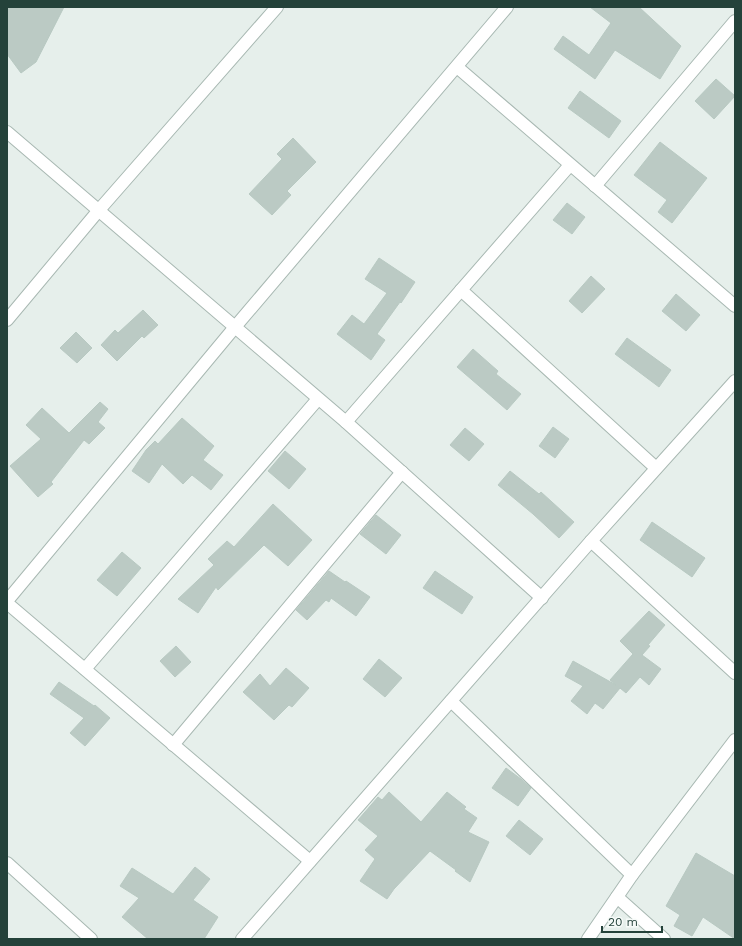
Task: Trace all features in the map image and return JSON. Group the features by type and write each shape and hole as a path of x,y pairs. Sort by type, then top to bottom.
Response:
{"street":[{"path":"7,320 99,210 277,7"},
{"path":"310,861 7,602 235,327 457,67 502,9"},
{"path":"595,186 735,21"},
{"path":"457,67 735,306"},
{"path":"7,132 346,422 542,598"},
{"path":"346,422 570,165"},
{"path":"461,290 656,468"},
{"path":"242,939 591,541 735,381"},
{"path":"85,669 318,399"},
{"path":"173,745 402,472"},
{"path":"591,541 735,673"},
{"path":"450,701 632,875"},
{"path":"588,939 632,875 735,740"},
{"path":"7,863 91,939"},
{"path":"617,897 664,939"}],"building":[{"path":"7,7 64,7 36,62 21,73 7,54"},
{"path":"590,7 639,7 681,46 660,79 615,50 595,79 554,49 563,36 589,55 611,23"},
{"path":"716,79 735,96 714,119 695,101"},
{"path":"580,91 621,121 609,138 568,108"},
{"path":"293,138 316,162 287,191 291,195 272,215 249,194 282,159 277,154"},
{"path":"660,142 707,178 672,223 658,212 667,200 634,175"},
{"path":"567,203 585,217 572,234 553,220"},
{"path":"379,258 415,282 377,334 385,340 371,360 337,334 352,315 364,324 387,293 365,279"},
{"path":"591,276 605,289 582,313 569,301"},
{"path":"676,294 700,315 686,331 662,311"},
{"path":"143,310 158,325 144,338 142,336 117,361 101,345 115,330 118,333"},
{"path":"76,332 92,348 77,363 60,348"},
{"path":"627,338 671,370 659,387 615,354"},
{"path":"473,349 498,371 496,374 521,394 507,410 457,367"},
{"path":"100,402 108,409 98,422 105,428 89,444 84,440 51,482 53,484 38,497 10,466 41,439 26,425 42,408 69,433"},
{"path":"182,418 214,446 203,460 223,475 211,490 192,475 183,484 162,464 149,483 132,471 146,450 155,441 158,444"},
{"path":"553,427 569,439 555,458 539,446"},
{"path":"465,428 484,444 469,461 450,445"},
{"path":"285,451 306,469 289,489 268,471"},
{"path":"510,471 539,494 541,492 574,522 559,538 498,485"},
{"path":"273,504 312,540 288,566 264,545 218,590 216,587 198,613 178,599 214,565 208,559 227,541 234,547"},
{"path":"376,515 401,535 386,554 360,534"},
{"path":"652,522 705,558 692,577 640,540"},
{"path":"122,552 141,568 117,596 97,580"},
{"path":"329,571 370,597 356,616 331,598 329,602 326,600 307,620 296,610"},
{"path":"435,571 473,597 462,614 423,588"},
{"path":"649,611 665,625 648,645 650,646 642,655 661,669 649,685 640,677 626,693 620,688 603,709 595,703 587,714 571,701 583,686 565,676 573,661 616,685 610,680 633,654 620,641"},
{"path":"176,646 191,662 175,677 160,661"},
{"path":"379,659 402,678 385,697 363,679"},
{"path":"286,668 309,688 292,707 289,705 274,720 243,692 260,674 270,686"},
{"path":"59,682 94,706 95,705 110,718 85,746 70,733 84,718 50,694"},
{"path":"506,768 531,788 518,806 492,788"},
{"path":"389,792 421,822 447,792 466,807 464,809 477,818 468,832 489,842 470,882 430,851 394,889 387,899 360,881 375,859 365,850 378,836 358,820 378,797 382,800"},
{"path":"519,820 543,839 530,855 506,836"},
{"path":"696,853 735,876 735,939 703,917 692,936 674,926 680,915 666,906"},
{"path":"195,867 210,879 193,900 218,917 204,939 148,939 122,917 139,898 120,886 132,868 173,894"}]}
